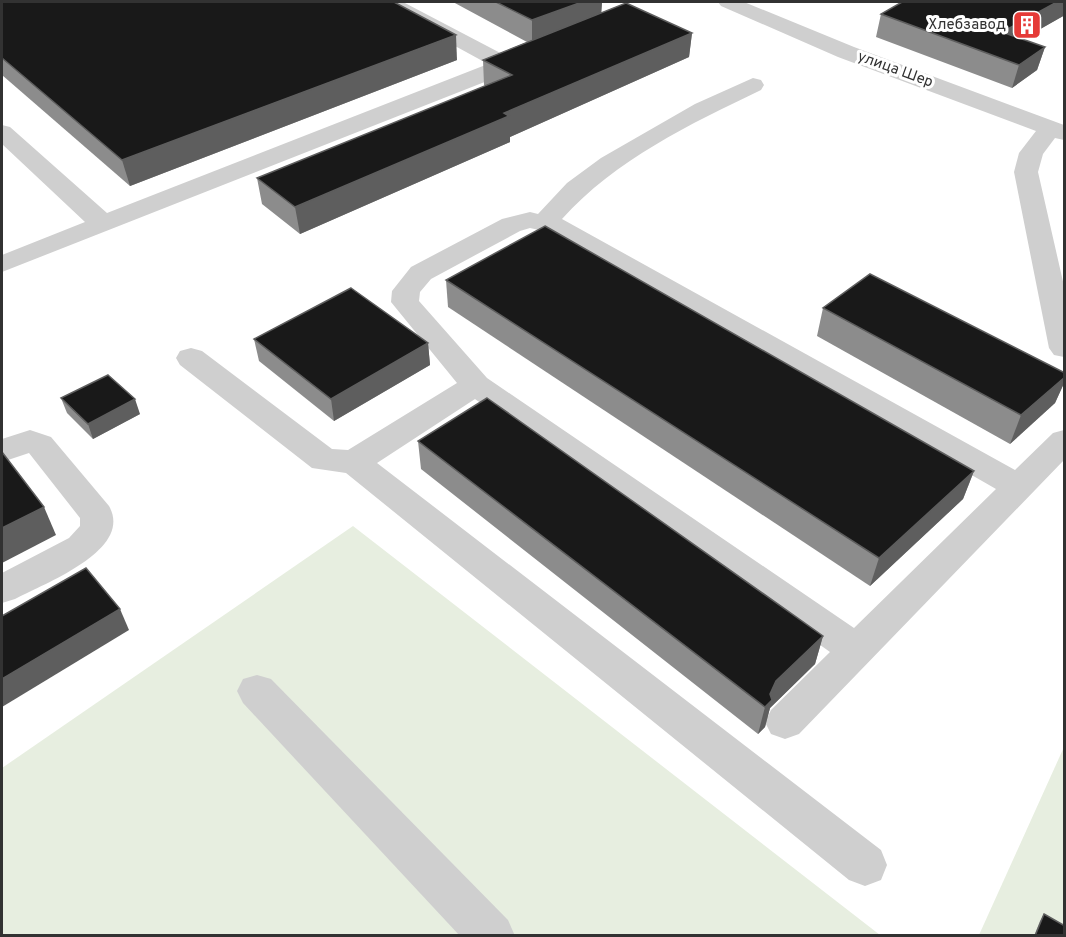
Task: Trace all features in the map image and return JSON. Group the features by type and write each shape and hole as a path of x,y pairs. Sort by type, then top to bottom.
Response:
{"street":[{"path":"389,2 506,65"},
{"name":"улица Шер","path":"728,2 846,52 1058,131"},
{"path":"2,264 538,53"},
{"path":"544,223 576,188 610,163 703,109 753,85"},
{"path":"1058,131 1031,153 1026,172 1065,348"},
{"path":"2,132 103,224"},
{"path":"857,650 476,385 405,302 406,291 421,273 511,225 530,220 557,225 1019,487"},
{"path":"191,358 324,460 354,462 865,865"},
{"path":"354,462 476,385"},
{"path":"2,451 30,441 40,445 98,515 97,530 81,547 2,589"},
{"path":"785,722 1065,441"},
{"path":"257,691 492,936"}],"shaded area":[{"path":"353,526 880,935 2,936 2,768"},
{"path":"1064,747 1064,935 979,935"}],"building":[{"path":"2,2 394,2 456,35 122,160 2,58"},
{"path":"496,2 582,2 532,20"},
{"path":"902,2 1057,2 1002,32 1045,47 1019,65 881,14"},
{"path":"626,3 692,33 504,113 509,116 295,207 257,178 512,75 483,60"},
{"path":"545,226 974,471 879,558 446,280"},
{"path":"870,274 1065,373 1065,377 1021,415 823,308"},
{"path":"351,288 428,343 331,399 254,339"},
{"path":"108,375 135,399 88,424 61,398"},
{"path":"487,398 823,636 776,681 770,694 772,700 765,707 418,441"},
{"path":"2,452 44,507 2,528"},
{"path":"86,568 120,609 2,679 2,616"},
{"path":"1044,914 1065,926 1065,936 1035,936"}],"place":[{"name":"Хлебзавод","path":"1027,25"}]}
